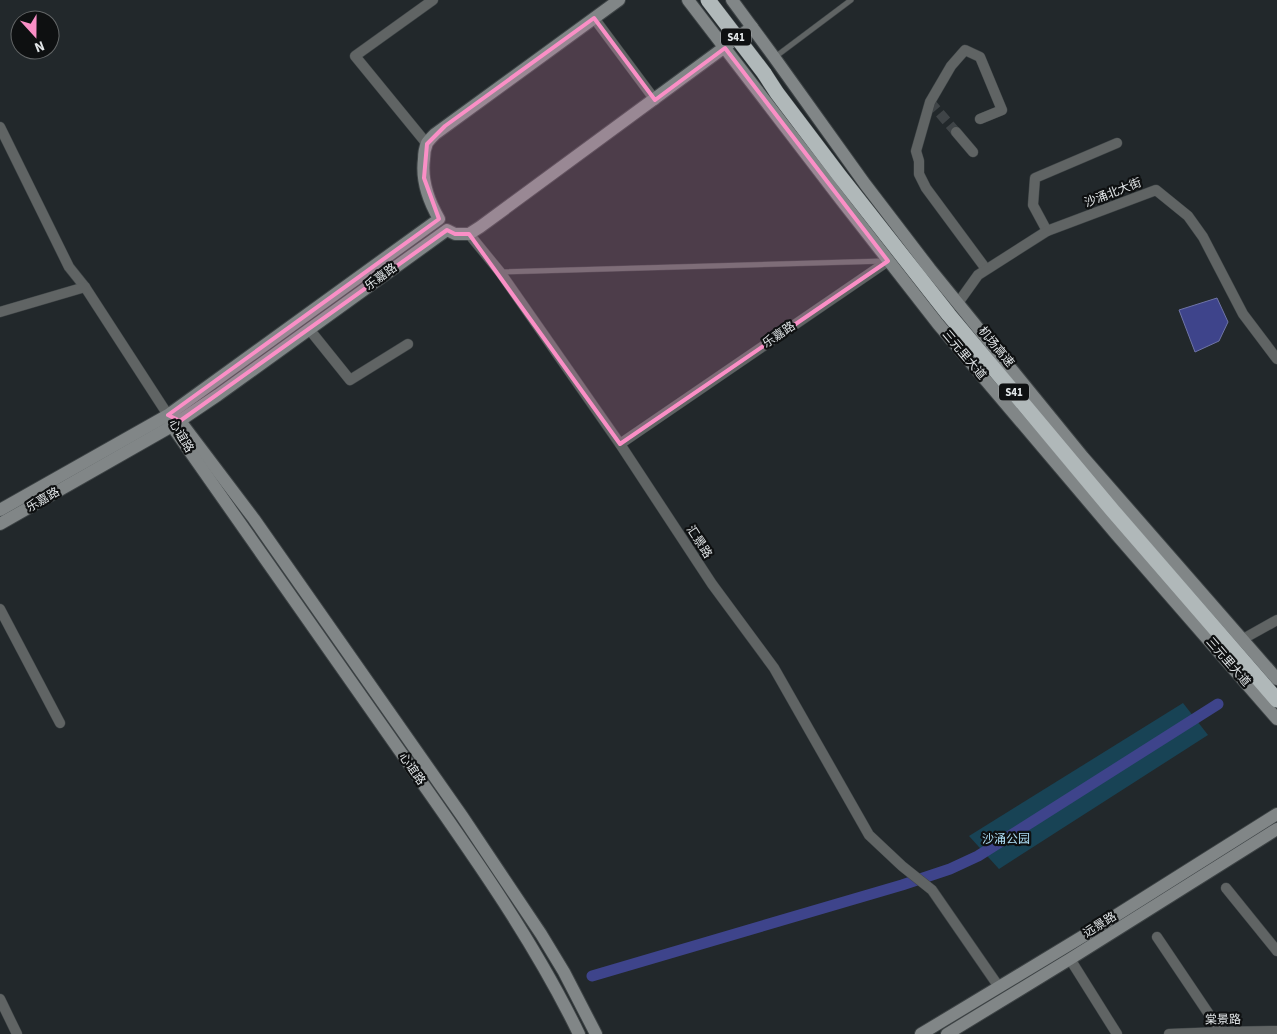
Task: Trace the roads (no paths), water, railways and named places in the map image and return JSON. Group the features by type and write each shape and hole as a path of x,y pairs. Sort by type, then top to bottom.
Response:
{"highway":[{"name":"机场高速","path":"708,0 850,190 949,315 1089,482 1277,700"},
{"path":"719,0 764,73"}],"street":[{"path":"427,144 355,56 433,0"},
{"path":"619,0 445,126 427,144 423,165 426,192 439,219 447,230 455,234 469,234 480,227 752,27"},
{"name":"三元里大道","path":"688,0 938,324 1068,478 1277,719"},
{"name":"三元里大道","path":"732,0 864,184 958,304 1083,457 1277,678"},
{"path":"594,18 655,100"},
{"path":"980,119 1002,110 980,57 965,50 951,66 930,102 916,151 920,174 926,188 986,270"},
{"path":"751,83 751,71 754,66 762,60 776,59"},
{"path":"0,127 69,267 85,287 174,421"},
{"path":"956,132 973,152"},
{"path":"1047,231 1033,205 1035,178 1117,144"},
{"name":"沙涌北大街","path":"958,304 978,275 1047,231 1156,190 1188,216 1203,237 1243,314 1277,359"},
{"name":"乐嘉路","path":"0,510 174,421 439,219"},
{"name":"乐嘉路","path":"0,524 174,421 309,329 447,230"},
{"name":"汇景路","path":"469,234 500,272 620,444 712,584 774,668 869,835 902,866 932,890 998,987"},
{"name":"乐嘉路","path":"620,444 888,261"},
{"path":"0,312 85,287"},
{"path":"309,329 350,380 408,344"},
{"name":"心谊路","path":"174,421 250,539 473,856 539,960 579,1034"},
{"name":"心谊路","path":"174,421 254,519 462,816 541,934 564,972 596,1034"},
{"path":"0,609 60,723"},
{"path":"1243,639 1277,620"},
{"name":"远景路","path":"921,1034 1078,940 1277,814"},
{"name":"远景路","path":"947,1034 1277,829"},
{"path":"1226,888 1277,951"},
{"path":"1157,937 1221,1032"},
{"path":"1070,959 1118,1034"},
{"path":"0,999 17,1034"},
{"name":"棠景路","path":"1169,1034 1277,1032"}],"lane":[{"path":"776,59 851,0"},
{"path":"500,272 888,261"}],"waterway":[{"path":"592,976 902,885 950,869 978,856 1218,704"}],"tunnel":[{"path":"930,102 956,132"}],"park label":[{"name":"沙涌公园","path":"1006,839"}]}
